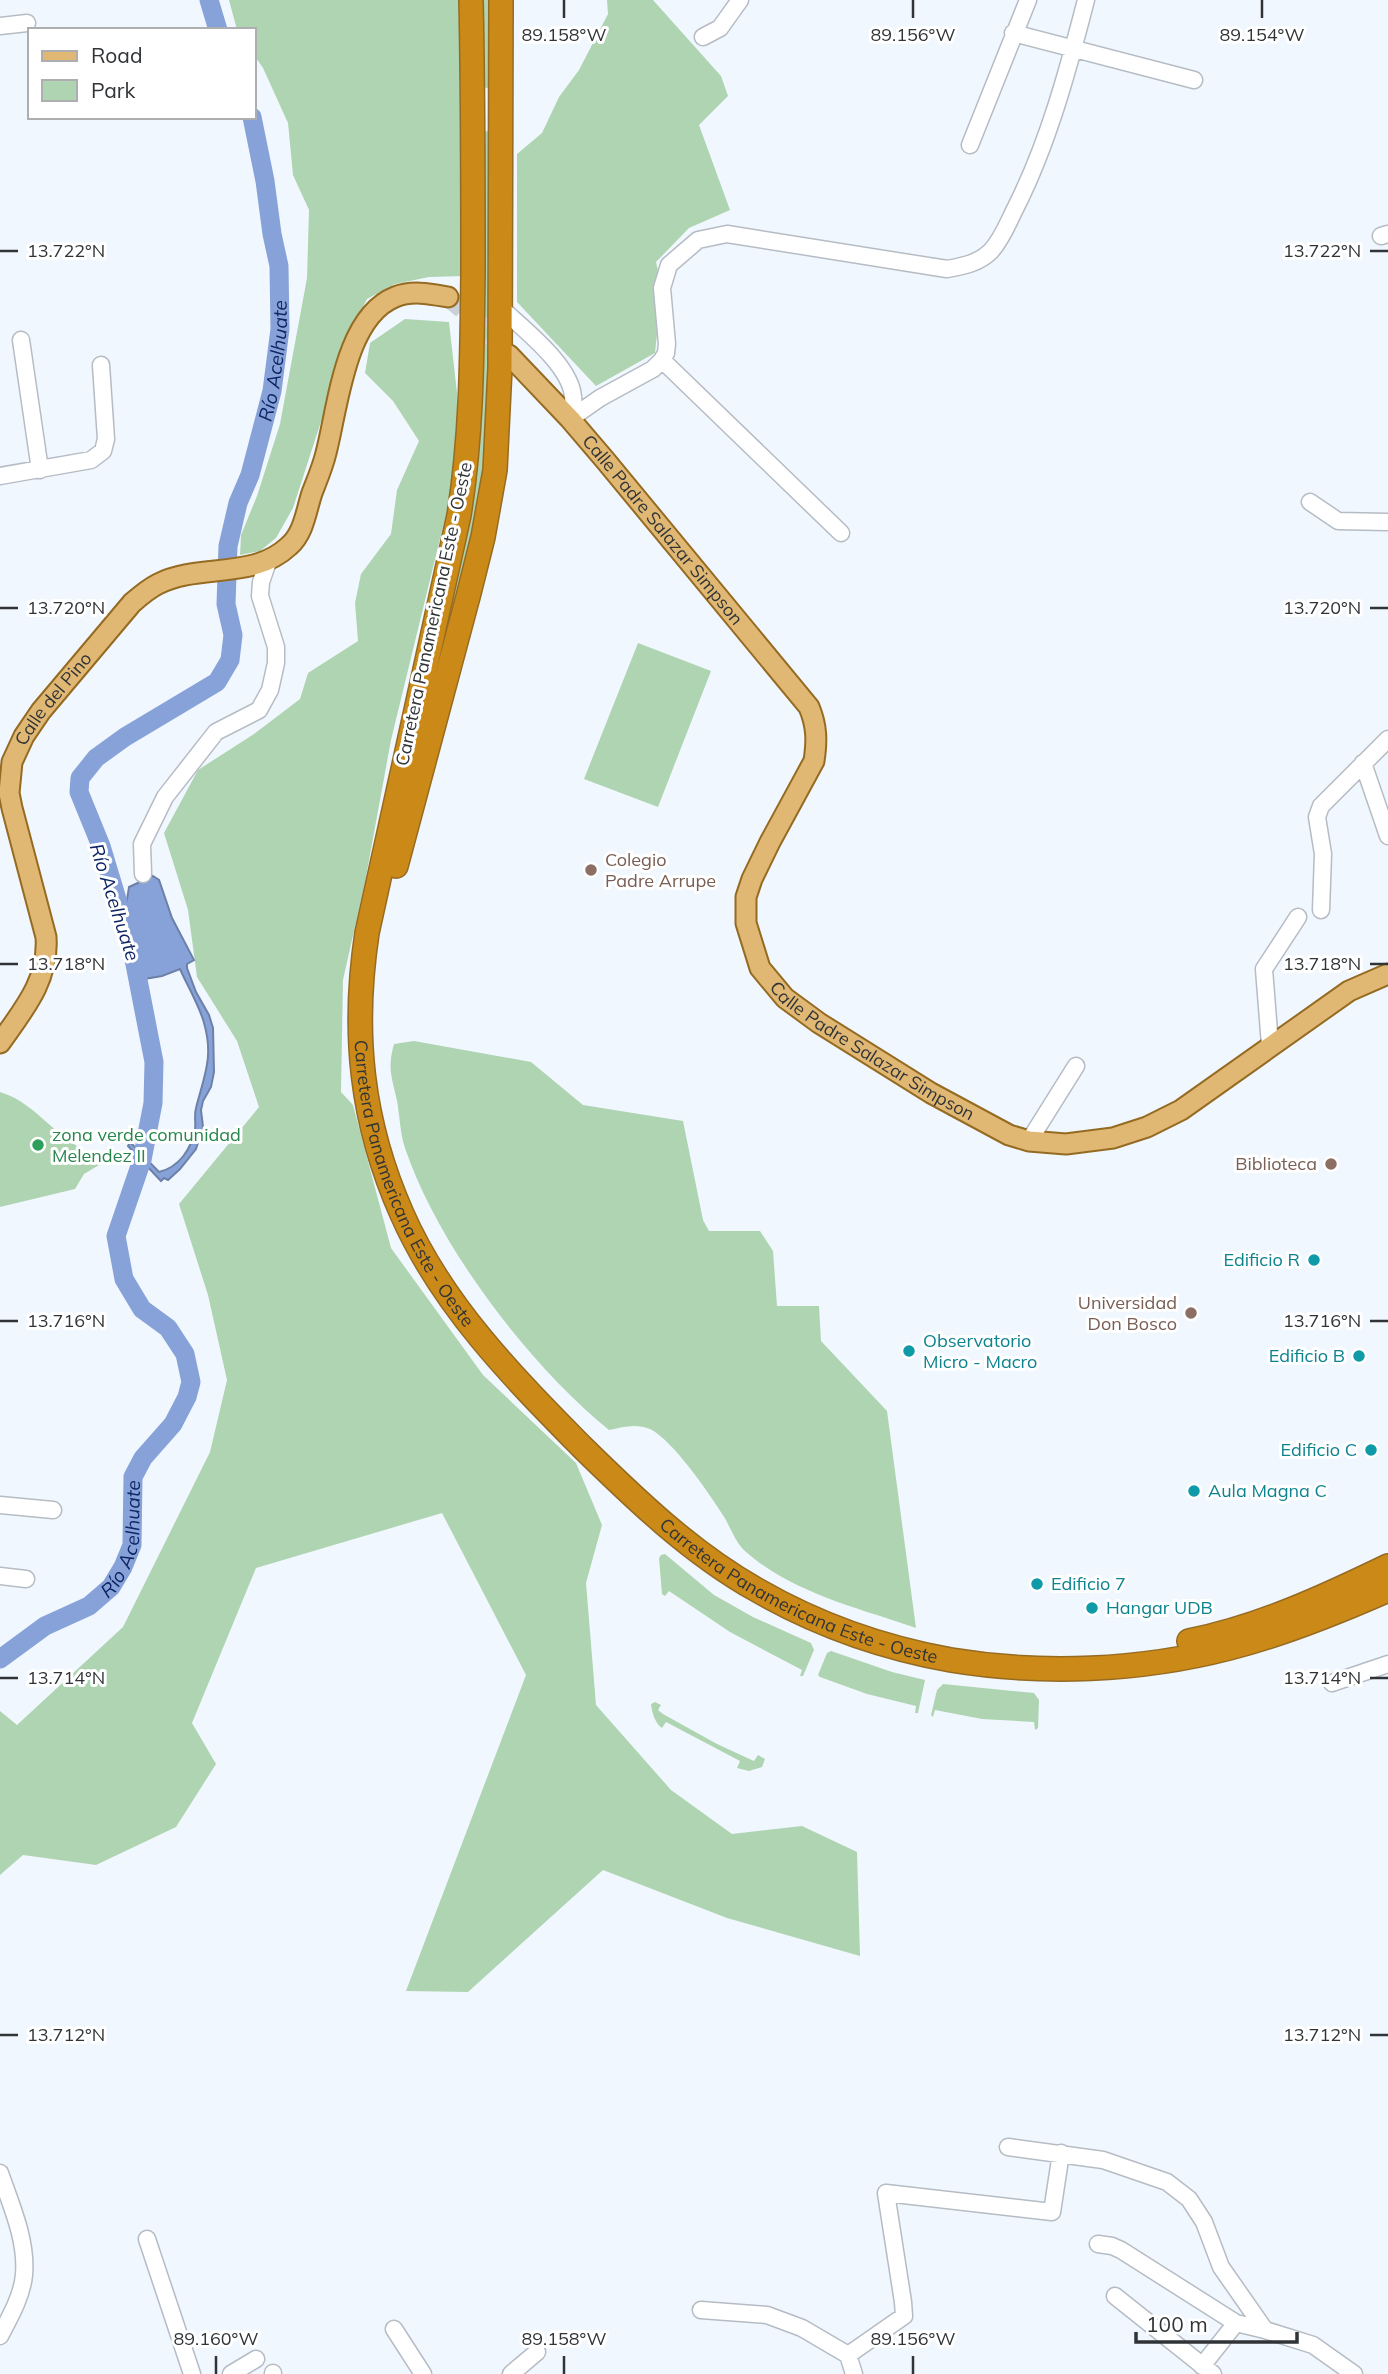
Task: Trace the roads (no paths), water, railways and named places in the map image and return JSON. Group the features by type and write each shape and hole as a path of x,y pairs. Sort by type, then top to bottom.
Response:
{"highway":[{"name":"Carretera Panamericana Este - Oeste","path":"471,0 474,138 472,386 465,479 374,898 364,952 359,1003 360,1050 365,1092 382,1161 402,1215 438,1282 476,1334 532,1396 607,1472 678,1536 755,1589 863,1637 914,1652 993,1665 1085,1668 1136,1665 1218,1651 1265,1638 1312,1622 1388,1590"},
{"name":"Carretera Panamericana Este - Oeste","path":"500,0 502,85 498,442 485,525 469,593 389,893 378,947 374,988 374,1048 378,1079 395,1157 418,1218 463,1294 488,1328 566,1412 672,1513 699,1535 762,1577 817,1606 868,1626 961,1648 1045,1655 1116,1653 1175,1644 1236,1629 1317,1600 1388,1566"},
{"path":"473,84 482,95 488,97 495,96 502,85"},
{"path":"474,138 477,132 487,126 498,131 501,138"}],"main road":[{"path":"269,559 289,547 302,527 326,455 351,352 365,324 378,309 395,297 430,294 448,297"},
{"name":"Calle Padre Salazar Simpson","path":"509,355 570,419 791,682 809,707 815,722 814,761 770,842 746,897 746,923 756,957 766,978 785,998 819,1023 931,1093 1009,1135 1051,1144 1081,1143 1113,1138 1147,1127 1181,1110 1349,990 1388,974"},
{"name":"Calle del Pino","path":"0,1043 32,999 41,978 47,949 9,793 12,762 24,736 41,711 132,603 158,584 190,574 250,567 269,559"}],"street":[{"path":"704,37 720,28 740,0"},
{"path":"970,145 1028,0"},
{"path":"570,419 600,398 653,369 662,360 667,344 662,288 669,265 698,240 727,234 947,270 971,265 989,253 999,240 1031,177 1073,49 1086,0"},
{"path":"0,26 27,23"},
{"path":"1013,33 1195,80"},
{"path":"500,307 546,350 566,377 574,398 570,419"},
{"path":"21,340 40,470"},
{"path":"662,360 841,533"},
{"path":"0,476 91,460 103,451 106,439 101,365"},
{"path":"1310,502 1338,521 1388,522"},
{"path":"143,874 142,844 165,797 216,732 259,710 270,690 276,663 276,647 260,596 261,582 269,559"},
{"path":"1321,911 1323,855 1317,817 1321,806 1388,739"},
{"path":"1363,763 1388,836"},
{"path":"1270,1045 1264,969 1298,917"},
{"path":"1029,1141 1076,1066"},
{"path":"0,1505 52,1510"},
{"path":"0,1576 26,1579"},
{"path":"1332,1683 1388,1664"},
{"path":"1008,2147 1061,2152 1104,2160 1167,2182 1189,2199 1204,2222 1221,2267 1265,2330"},
{"path":"848,2355 904,2316 886,2193 1052,2212 1061,2152"},
{"path":"0,2173 22,2237 24,2274 19,2298 4,2318 0,2336"},
{"path":"147,2239 192,2374"},
{"path":"1098,2244 1112,2245 1121,2250 1236,2323 1312,2345 1354,2374"},
{"path":"1115,2296 1208,2370 1236,2323"},
{"path":"701,2310 767,2315 802,2328 848,2355 854,2374"},
{"path":"394,2329 423,2374"},
{"path":"511,2374 537,2352"},
{"path":"231,2374 256,2359"}],"water":[{"path":"153,876 159,880 172,918 194,960 187,964 187,968 213,1028 214,1072 211,1087 203,1101 203,1127 196,1149 168,1180 164,1178 161,1181 128,1146 130,1142 159,1172 178,1162 183,1156 195,1129 195,1111 207,1066 208,1046 202,1017 180,969 144,979 129,927 126,904 129,887"}],"waterway":[{"name":"Río Acelhuate","path":"209,0 217,28"},
{"name":"Río Acelhuate","path":"0,1659 45,1626 89,1606 111,1587 132,1545 133,1477 143,1458 173,1424 187,1397 191,1382 185,1354 168,1328 142,1309 124,1279 116,1236 142,1160 153,1103 154,1062 132,949 101,846 79,792 80,778 96,758 125,737 217,682 230,660 233,635 226,604 228,546 238,503 250,475 272,391 280,329 279,266 252,119"}],"tunnel":[{"path":"448,297 484,328 506,352"}],"place":[{"name":"Colegio Padre Arrupe","path":"591,870"},
{"name":"zona verde comunidad Melendez II","path":"38,1145"},
{"name":"Biblioteca","path":"1331,1164"},
{"name":"Edificio R","path":"1314,1260"},
{"name":"Universidad Don Bosco","path":"1191,1313"},
{"name":"Observatorio Micro - Macro","path":"909,1351"},
{"name":"Edificio B","path":"1359,1356"},
{"name":"Edificio C","path":"1371,1450"},
{"name":"Aula Magna C","path":"1194,1491"},
{"name":"Edificio 7","path":"1037,1584"},
{"name":"Hangar UDB","path":"1092,1608"}]}
